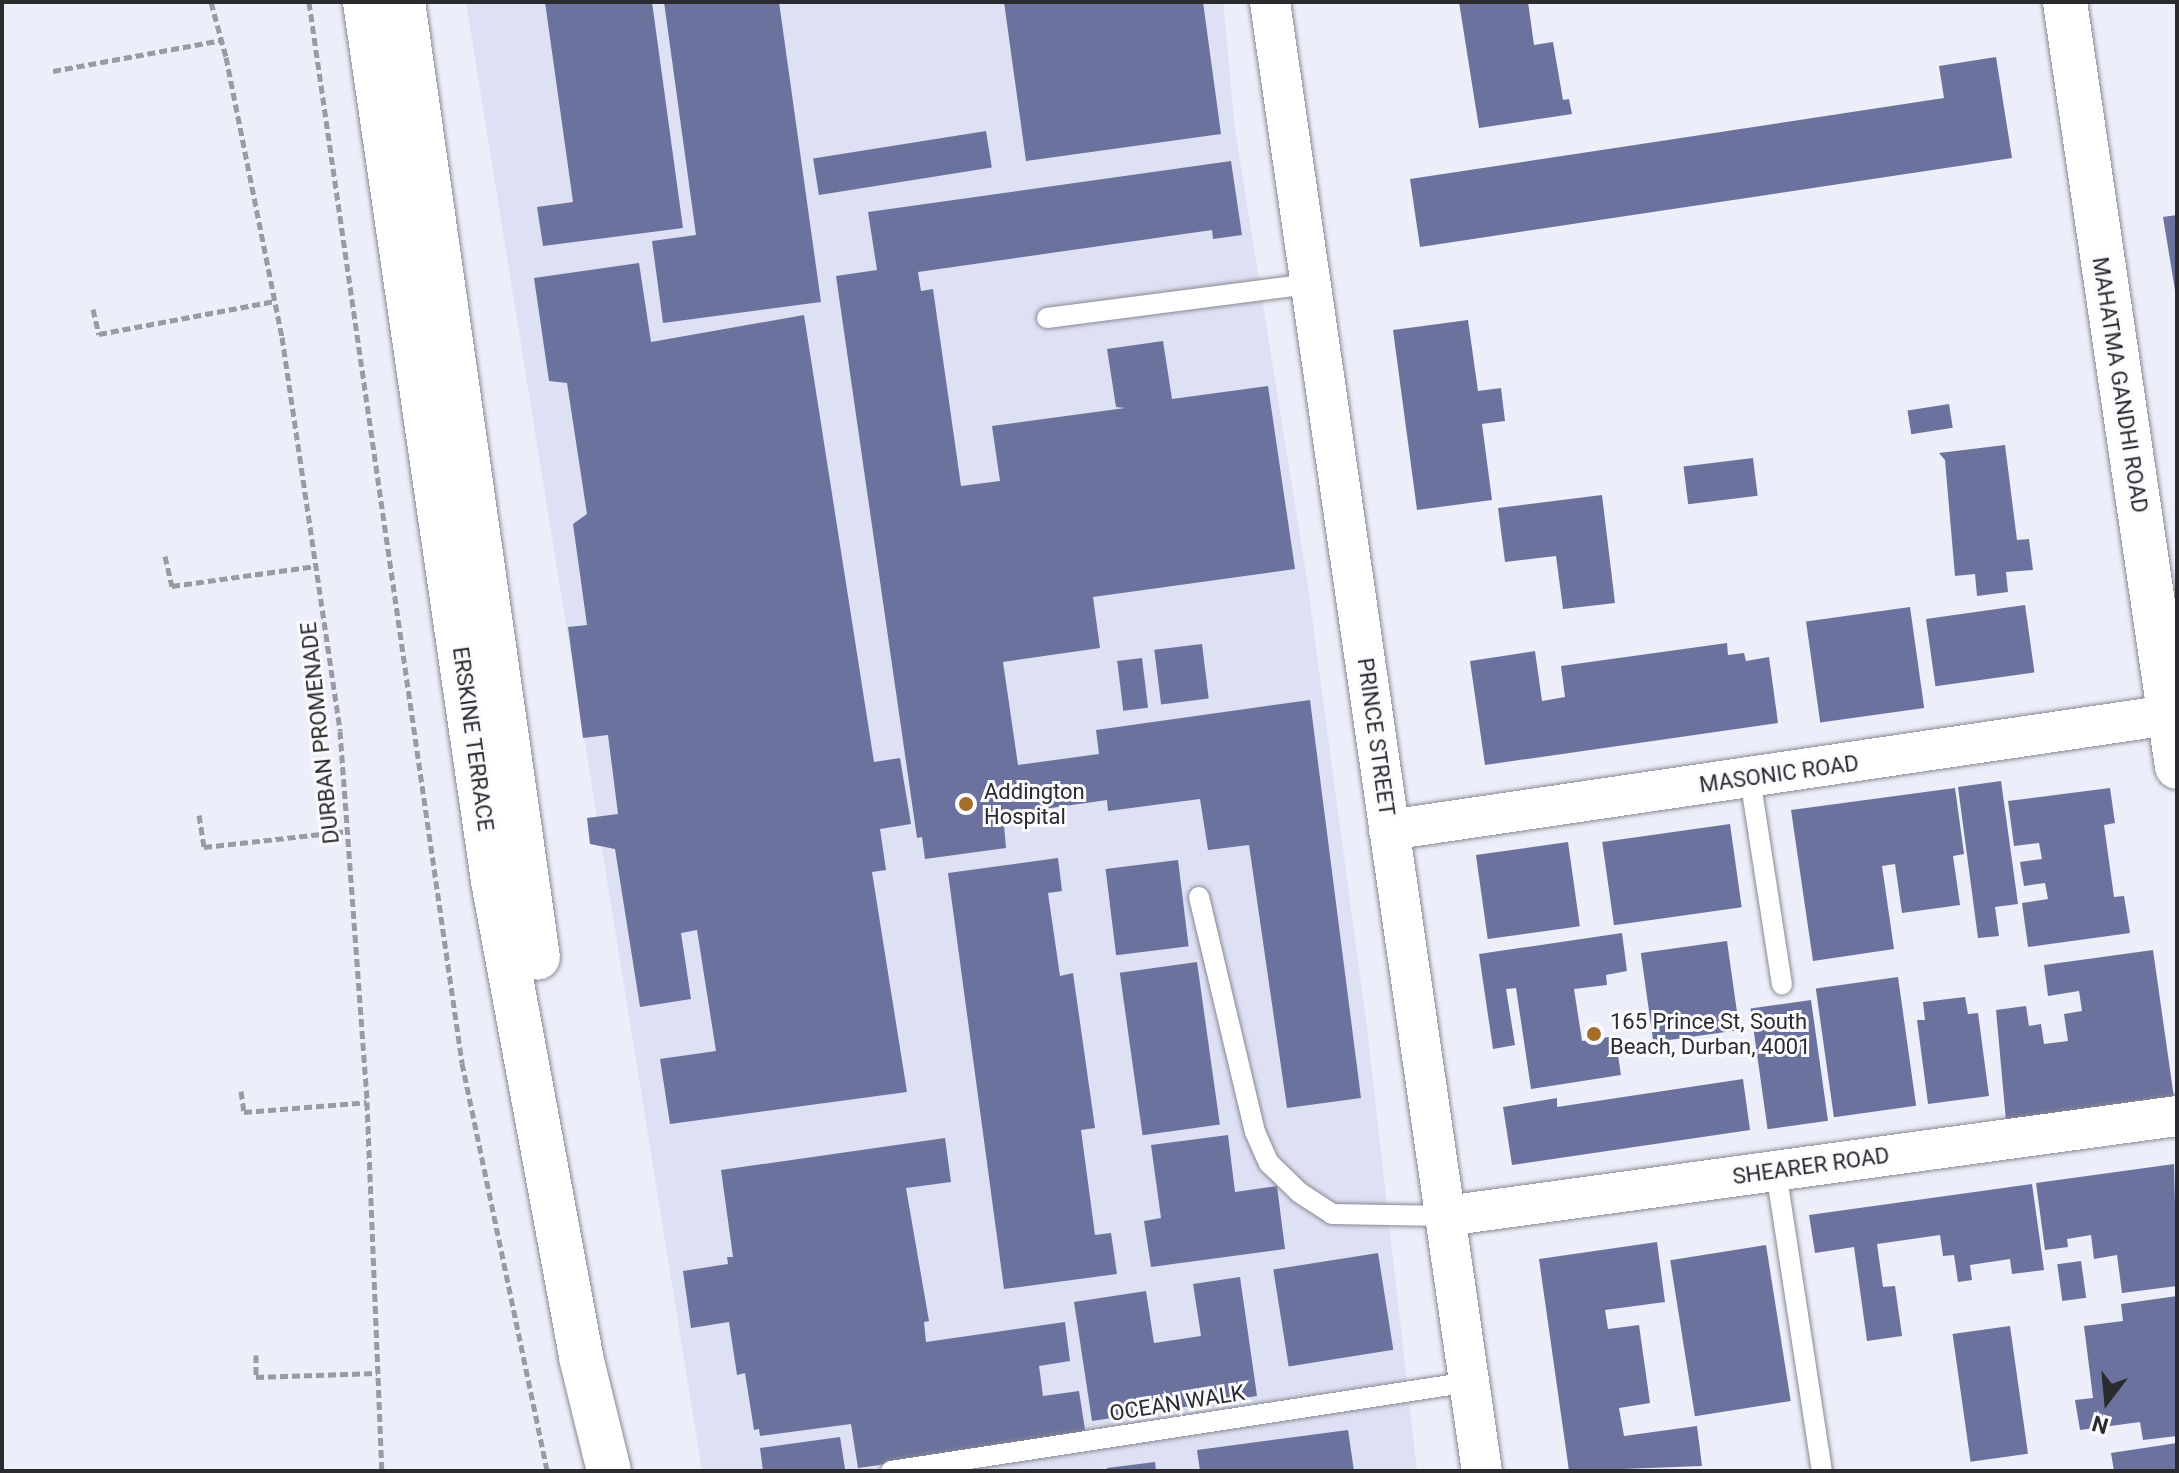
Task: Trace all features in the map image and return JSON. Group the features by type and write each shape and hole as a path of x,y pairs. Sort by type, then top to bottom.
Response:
{"main road":[{"name":"ERSKINE TERRACE","path":"365,2 509,878 581,1357 609,1471"},
{"name":"ERSKINE TERRACE","path":"403,2 509,878 577,1204 638,1471"},
{"name":"MAHATMA GANDHI ROAD","path":"2065,2 2167,628 2169,715 2177,767"}],"street":[{"name":"PRINCE STREET","path":"1270,2 1482,1471"},
{"name":"MASONIC ROAD","path":"1389,830 2169,715"},
{"name":"SHEARER ROAD","path":"1446,1216 2177,1116"}],"lane":[{"path":"1047,318 1310,284"},
{"path":"1750,778 1782,985"},
{"path":"1199,897 1255,1132 1269,1163 1300,1193 1332,1214 1446,1216"},
{"path":"1776,1171 1822,1471"},
{"name":"OCEAN WALK","path":"891,1471 1470,1382"}],"path":[{"name":"DURBAN PROMENADE","path":"211,2 222,40 275,301 340,731 367,1102 382,1471"},
{"path":"309,2 462,1063 547,1471"},
{"path":"53,71 222,40"},
{"path":"93,309 99,334 275,301"},
{"path":"165,556 172,586 316,566"},
{"path":"199,815 204,847 348,831"},
{"path":"241,1091 244,1112 367,1102"},
{"path":"256,1355 256,1377 377,1373"}],"shaded area":[{"name":"Addington Hospital","path":"466,2 1223,2 1235,129 1307,580 1367,1028 1417,1471 702,1471"}],"building":[{"path":"545,2 652,2 683,228 543,246 537,207 573,202"},
{"path":"664,2 779,2 821,302 663,323 652,241 696,235"},
{"path":"1004,2 1203,2 1221,134 1026,161"},
{"path":"1459,2 1528,2 1534,45 1553,42 1563,100 1569,99 1572,114 1479,128"},
{"path":"1996,57 2012,158 1420,247 1410,179 1944,98 1939,66"},
{"path":"986,131 992,168 819,195 813,158"},
{"path":"1231,161 1242,235 1213,239 1212,230 918,272 921,291 933,289 961,486 1000,481 992,426 1125,408 1116,407 1107,349 1163,341 1172,399 1268,386 1295,569 1093,597 1100,648 1003,662 1018,765 1099,754 1096,730 1310,700 1361,1098 1287,1108 1249,845 1208,850 1200,799 1108,811 1107,800 1009,814 1010,825 1004,825 1006,848 925,859 922,837 917,838 836,276 877,270 868,212"},
{"path":"2177,215 2177,290 2175,290 2163,217"},
{"path":"639,263 651,342 804,315 874,762 900,758 911,824 880,829 886,870 872,872 907,1092 670,1124 660,1059 716,1051 697,930 681,933 691,999 640,1007 615,849 590,844 587,818 618,814 608,735 583,738 568,627 587,625 573,524 587,514 567,383 549,381 534,278"},
{"path":"1468,320 1478,391 1501,388 1505,421 1482,424 1492,500 1417,510 1393,330"},
{"path":"1949,404 1953,428 1911,434 1908,411"},
{"path":"2005,445 2017,540 2029,539 2033,570 2006,572 2008,592 1977,596 1975,574 1955,576 1945,460 1939,453"},
{"path":"1753,458 1758,496 1688,504 1684,467"},
{"path":"1602,495 1615,603 1563,609 1556,556 1505,562 1498,508"},
{"path":"2025,605 2034,672 1935,686 1926,619"},
{"path":"1910,607 1924,708 1820,723 1806,622"},
{"path":"1727,643 1728,655 1744,653 1746,661 1769,657 1778,723 1485,765 1470,661 1535,651 1542,701 1565,697 1561,666"},
{"path":"1202,644 1209,699 1161,704 1154,650"},
{"path":"1142,658 1148,708 1123,711 1117,661"},
{"path":"2001,781 2018,904 1995,907 1999,936 1978,938 1958,787"},
{"path":"1955,788 1964,854 1953,856 1960,905 1902,913 1895,864 1882,866 1894,949 1813,961 1791,810"},
{"path":"2110,788 2115,823 2104,825 2114,897 2124,896 2130,933 2028,947 2022,903 2048,899 2045,883 2024,886 2020,862 2042,859 2039,843 2014,846 2008,801"},
{"path":"1730,824 1742,907 1614,925 1602,842"},
{"path":"1568,842 1580,926 1488,939 1476,855"},
{"path":"1058,858 1062,891 1048,893 1060,976 1073,973 1095,1128 1081,1130 1095,1235 1111,1233 1117,1274 1004,1289 948,873"},
{"path":"1178,860 1189,946 1116,955 1106,869"},
{"path":"1622,933 1627,971 1606,975 1607,985 1574,989 1582,1041 1615,1036 1621,1075 1531,1089 1516,988 1506,989 1515,1045 1493,1049 1479,954"},
{"path":"1727,941 1740,1030 1653,1042 1641,953"},
{"path":"2153,950 2174,1098 2006,1121 1996,1010 2026,1006 2029,1026 2041,1024 2044,1044 2068,1041 2064,1014 2082,1011 2079,991 2048,996 2044,965"},
{"path":"1197,962 1220,1124 1143,1135 1120,973"},
{"path":"1898,977 1916,1106 1834,1117 1816,989"},
{"path":"1965,997 1968,1014 1978,1013 1989,1096 1928,1104 1917,1020 1925,1020 1923,1002"},
{"path":"1811,1000 1828,1121 1768,1129 1751,1008"},
{"path":"1743,1079 1750,1130 1512,1165 1503,1107 1557,1098 1557,1107"},
{"path":"1228,1135 1235,1192 1277,1186 1285,1249 1151,1267 1144,1221 1161,1218 1151,1145"},
{"path":"945,1138 951,1182 906,1188 929,1321 924,1322 926,1342 1065,1322 1070,1361 1039,1366 1043,1396 1079,1391 1086,1436 858,1468 851,1424 760,1436 759,1429 754,1430 745,1373 737,1375 729,1322 691,1328 683,1271 728,1264 727,1257 733,1257 721,1170"},
{"path":"2174,1164 2177,1286 2122,1293 2117,1255 2094,1259 2091,1235 2067,1239 2068,1247 2045,1250 2036,1183"},
{"path":"2032,1184 2044,1270 2012,1274 2010,1259 1970,1265 1972,1280 1958,1282 1954,1255 1943,1256 1940,1235 1877,1244 1883,1287 1895,1286 1902,1336 1867,1341 1854,1247 1815,1253 1809,1215"},
{"path":"1657,1242 1665,1302 1605,1310 1608,1329 1639,1325 1650,1403 1619,1408 1624,1436 1697,1426 1702,1466 1569,1471 1539,1259"},
{"path":"1766,1245 1791,1401 1695,1416 1670,1260"},
{"path":"1378,1253 1393,1350 1289,1366 1273,1270"},
{"path":"2081,1261 2086,1298 2062,1301 2057,1264"},
{"path":"1240,1277 1257,1396 1092,1421 1074,1302 1146,1291 1154,1343 1201,1336 1193,1284"},
{"path":"2177,1296 2177,1436 2143,1440 2140,1422 2080,1430 2075,1400 2093,1398 2084,1326 2123,1321 2121,1304"},
{"path":"2010,1326 2028,1454 1971,1462 1953,1334"},
{"path":"1348,1430 1354,1471 1200,1471 1197,1450"},
{"path":"840,1437 845,1469 763,1471 760,1448"},
{"path":"2177,1443 2177,1471 2114,1471 2111,1453"},
{"path":"1155,1462 1156,1471 1108,1471 1107,1468"}],"place":[{"name":"Addington Hospital","path":"966,804"},
{"name":"165 Prince St, South Beach, Durban, 4001","path":"1594,1034"}]}
